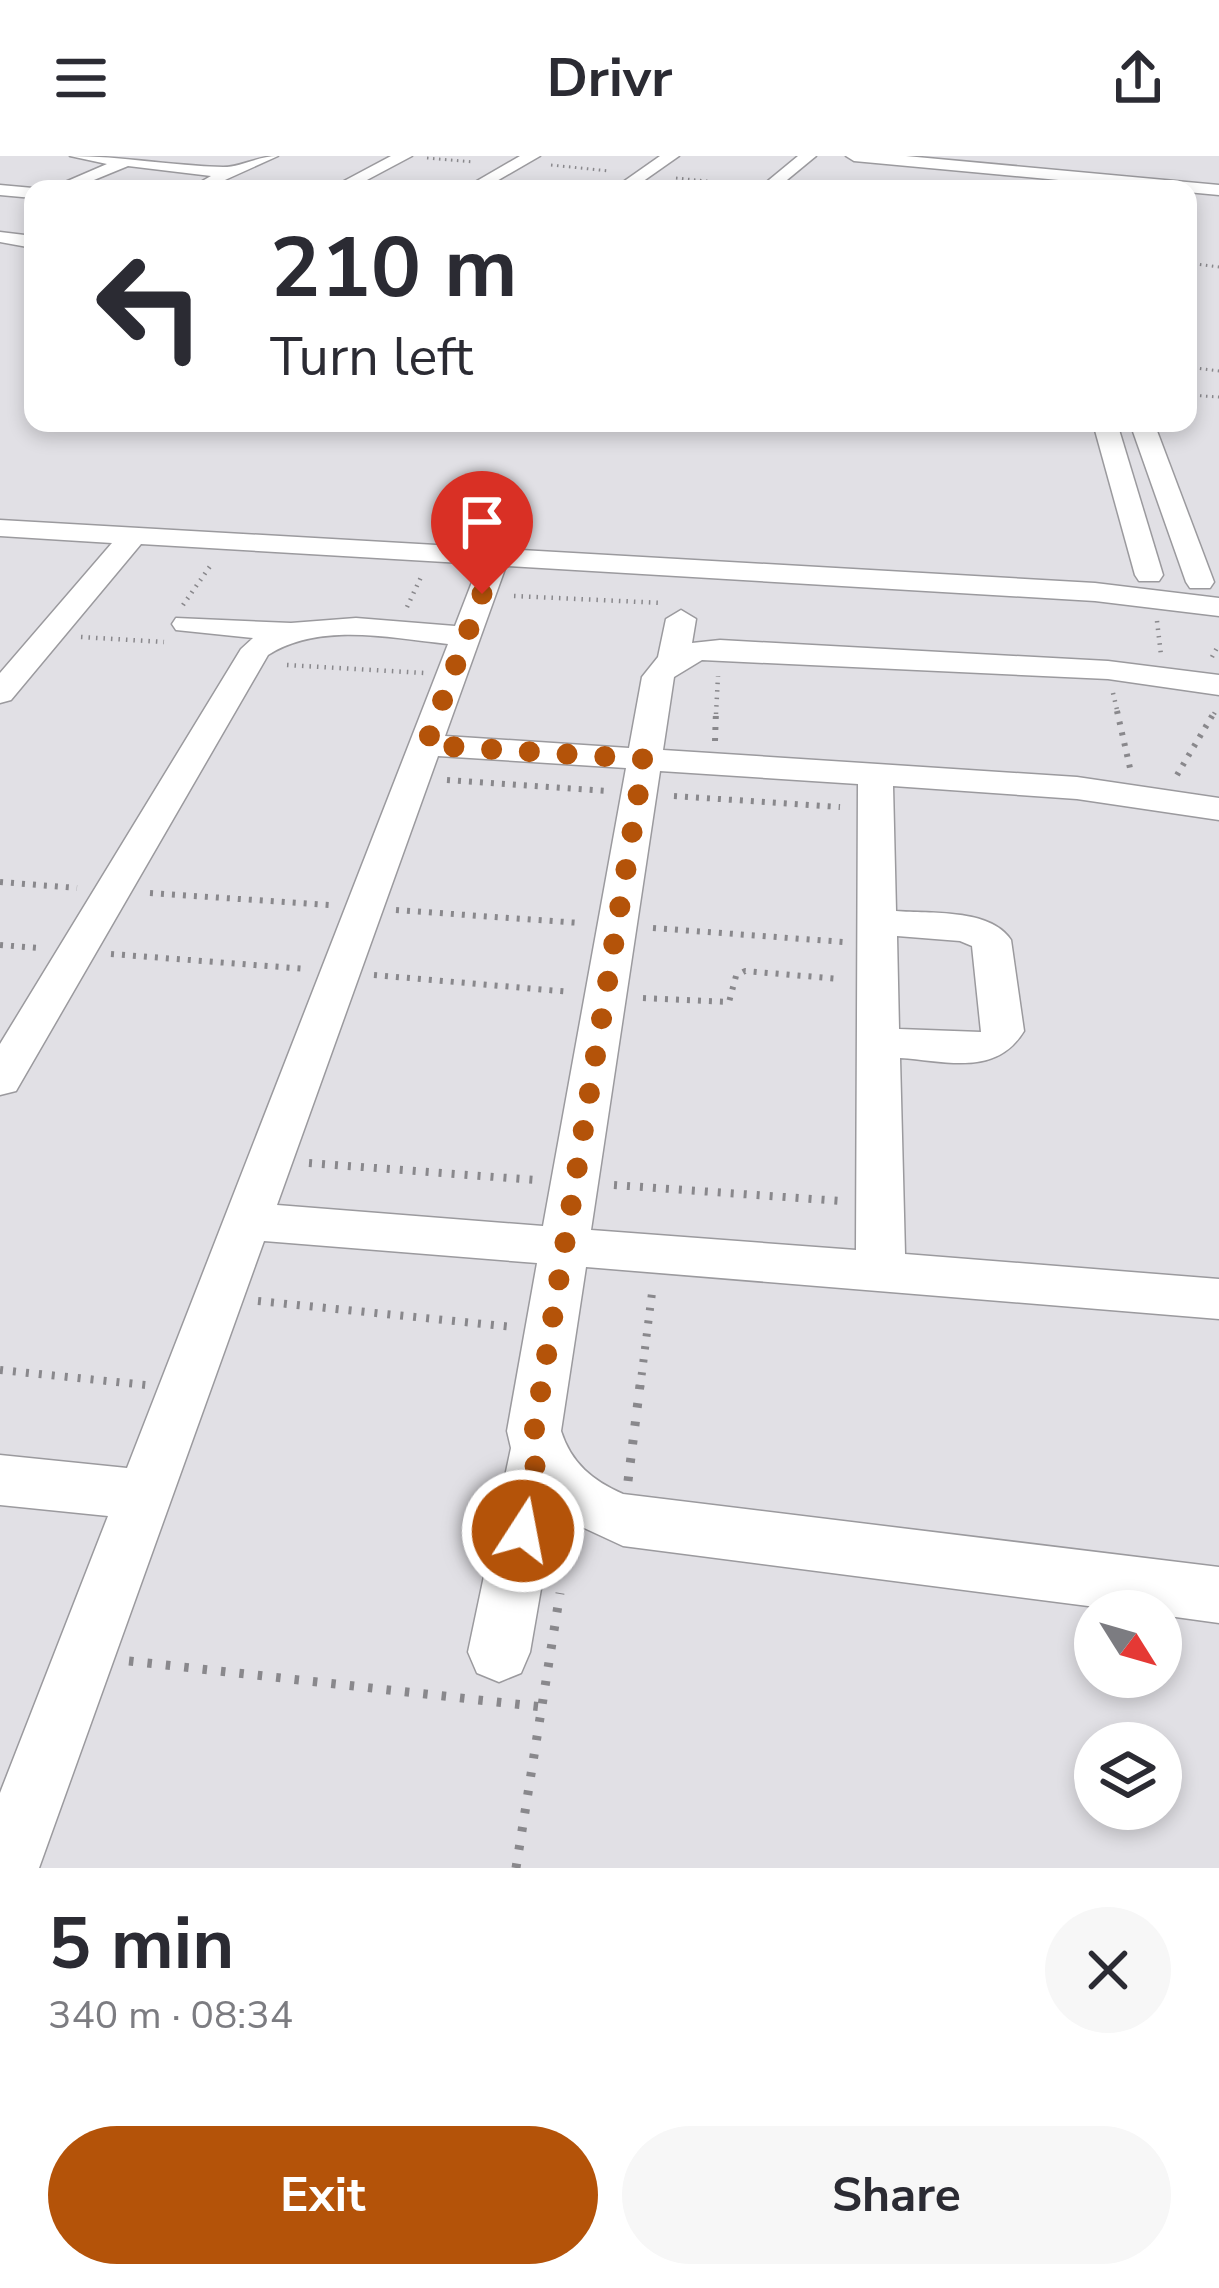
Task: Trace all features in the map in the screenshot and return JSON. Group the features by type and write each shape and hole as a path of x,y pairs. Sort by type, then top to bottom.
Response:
{"street":[{"path":"78,156 232,173"},
{"path":"216,180 270,156"},
{"path":"356,180 408,156"},
{"path":"487,180 532,156"},
{"path":"516,180 558,156"},
{"path":"635,180 671,156"},
{"path":"777,180 808,156"},
{"path":"854,156 1163,180"},
{"path":"1036,180 1052,156"},
{"path":"81,180 128,162"},
{"path":"898,178 917,162"},
{"path":"1191,180 1196,169"},
{"path":"2,225 24,204"},
{"path":"1108,432 1152,587"},
{"path":"178,625 396,632 474,615 1209,584 1145,432"},
{"path":"1167,492 1212,525"},
{"path":"0,508 1152,587 1219,607"},
{"path":"0,528 432,552 474,615"},
{"path":"0,693 133,536"},
{"path":"5,1868 474,615"},
{"path":"1219,686 1108,670 720,649 679,628 658,677 534,1432 546,1469 576,1500 623,1520 1219,1595"},
{"path":"0,1081 248,662 263,642 287,631"},
{"path":"419,761 642,776 713,764 875,792 1149,796 1219,809"},
{"path":"875,792 881,1272"},
{"path":"877,950 968,929 991,940 1003,1031 996,1042 981,1048 878,1042"},
{"path":"247,1221 1219,1299"},
{"path":"500,1652 538,1450"},
{"path":"0,1480 145,1496"}],"path":[{"path":"408,156 512,166"},
{"path":"50,634 157,642 178,625 228,541"},
{"path":"396,632 432,552"},
{"path":"1152,587 1164,677"},
{"path":"248,662 474,615 679,628"},
{"path":"157,642 178,625"},
{"path":"713,764 720,649"},
{"path":"1108,670 1149,796"},
{"path":"1149,796 1219,706"},
{"path":"419,761 875,792"},
{"path":"0,882 617,926 877,950"},
{"path":"76,951 720,1004 734,997 736,976 745,971 877,950"},
{"path":"270,1160 880,1203"},
{"path":"623,1520 657,1254"},
{"path":"218,1297 550,1331"},
{"path":"0,1370 184,1389"},
{"path":"516,1868 564,1569"},
{"path":"84,1656 542,1706"}],"route":[{"path":"482,594 426,745 644,759 534,1432 538,1450 523,1531"}]}
